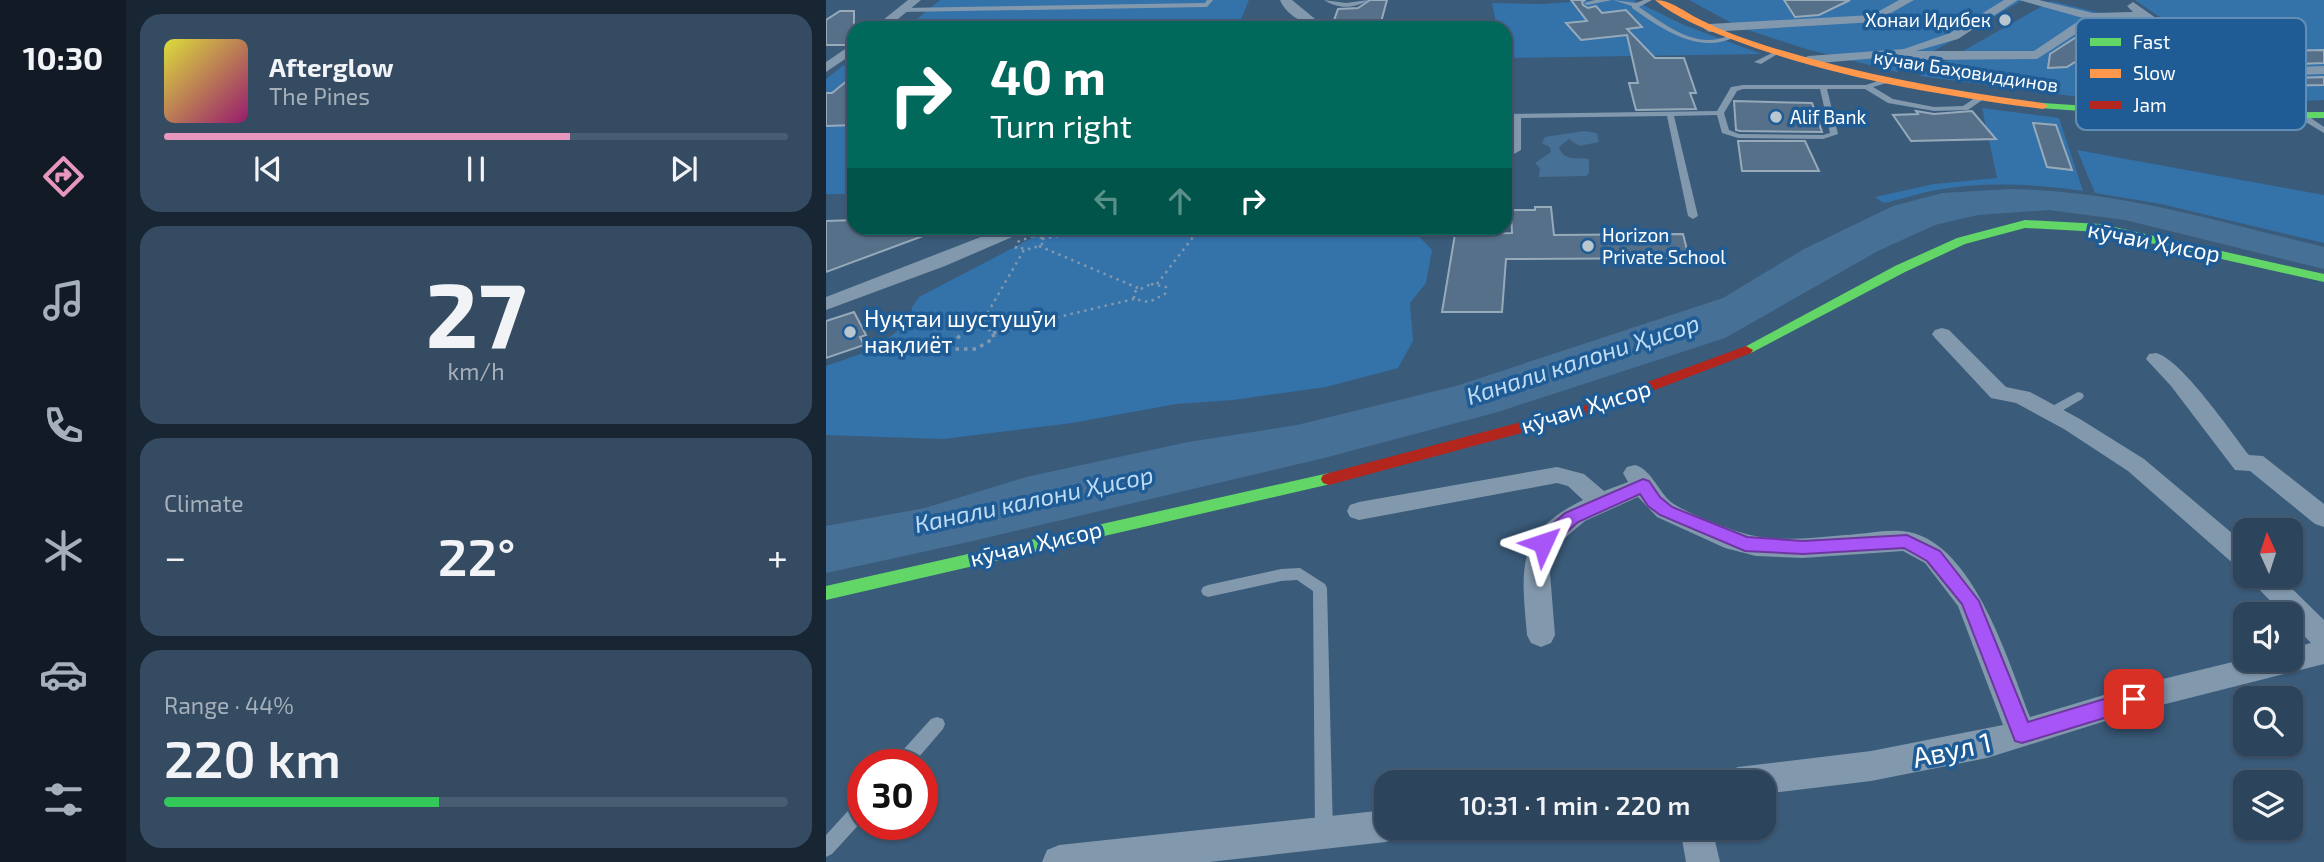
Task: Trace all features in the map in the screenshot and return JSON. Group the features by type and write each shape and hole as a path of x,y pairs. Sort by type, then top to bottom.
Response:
{"street":[{"path":"888,21 915,0"},
{"path":"1286,0 1287,4 1310,21"},
{"path":"1659,0 1665,0"},
{"name":"кӯчаи Баҳовиддинов","path":"1659,0 1684,18 1709,29 1778,52 1884,81 1981,98 2076,109"},
{"path":"1709,29 1875,18 1908,0"},
{"path":"1808,60 1901,52 1954,36 2012,0"},
{"path":"2025,0 2093,17 2145,15"},
{"path":"2124,0 2149,18"},
{"path":"1901,52 1920,56 2037,55 2076,29"},
{"path":"826,68 847,52"},
{"path":"2306,71 2324,70"},
{"name":"кӯчаи Баҳовиддинов","path":"2306,116 2324,115"},
{"name":"кӯчаи Ҳисор","path":"826,593 1312,483 1587,410 1737,355 1900,269 1961,241 2025,224 2101,228 2324,278"},
{"path":"826,303 938,262 1002,235"},
{"path":"1942,334 1999,393 2022,397 2051,412 2136,465 2233,549"},
{"path":"2155,359 2179,381 2243,464 2255,462 2324,519"},
{"path":"1359,511 1557,475 1576,480 1603,504"},
{"path":"1541,635 1537,578 1543,543 1572,518 1603,504 1639,479 1654,501 1666,511 1745,544 1803,548 1907,541 1934,556 1970,601 2022,734"},
{"path":"2274,588 2324,638"},
{"name":"Авул 1","path":"1776,777 1871,766 1987,744 2134,699 2324,652"},
{"path":"1059,862 1374,827"},
{"path":"1698,840 1703,862"}],"lane":[{"path":"993,9 1003,0"},
{"path":"1065,7 1072,0"},
{"path":"902,10 1136,3 1207,5 1210,0"},
{"path":"1327,0 1338,4 1358,4 1365,0"},
{"path":"1587,3 1609,0"},
{"path":"1616,0 1635,5 1649,0"},
{"path":"1635,5 1634,7 1657,22 1702,42 1732,37"},
{"path":"1758,62 1778,52"},
{"path":"1823,87 1834,134 1823,137 1738,136 1725,131 1720,113 1734,89 1743,87 1823,87 1867,87 1884,81"},
{"path":"1867,87 1891,101 1934,109 1965,108 1981,98"},
{"path":"1512,116 1720,113"},
{"path":"1671,114 1693,216"},
{"path":"1512,152 1517,150 1517,116"},
{"path":"2306,122 2324,131"},
{"path":"2051,412 2078,396"},
{"path":"1208,591 1281,575 1300,574 1320,588 1324,833"},
{"path":"915,749 937,724"},
{"path":"826,848 847,825"}],"path":[{"path":"1042,239 1064,235"},
{"path":"1039,246 1138,288 1157,284 1195,235"},
{"path":"993,332 994,338 976,350 960,351 952,346 957,337 979,328 1024,250"},
{"path":"979,328 993,332 1134,299 1143,302 1161,297 1167,290 1157,284"},
{"path":"1134,299 1133,295 1138,288"}],"shaded area":[{"path":"940,0 1249,0 1240,21 914,21"},
{"path":"1633,0 1684,25 1761,54 1512,58 1512,21 1496,21 1492,3"},
{"path":"1689,0 2023,0 1897,72 1806,49 1739,27"},
{"path":"2135,0 2324,0 2324,100 2306,101 2306,18 2161,18"},
{"path":"2051,1 2121,18 2076,18 2076,97 1919,76"},
{"path":"847,62 847,194 826,194 826,79"},
{"path":"1982,108 2059,118 2083,191 2029,185 1991,185 1937,190 1884,203 1875,197 1934,184 1997,178"},
{"path":"2077,150 2324,195 2324,243 2161,204 2095,193"},
{"path":"1038,235 1418,235 1432,250 1426,283 1410,303 1413,341 1398,368 1326,387 1233,400 1176,404 1072,423 943,439 826,435 826,366 872,350 912,320 912,307 919,297"}],"water":[{"path":"1584,131 1597,133 1599,142 1579,146 1569,139 1559,147 1567,157 1589,159 1589,173 1586,176 1539,177 1540,168 1535,163 1551,152 1550,147 1542,143 1545,137"},
{"name":"Канали калони Ҳисор","path":"2010,189 2129,201 2324,247 2324,269 2125,220 2048,210 1978,215 1935,225 1878,251 1725,338 1498,412 1324,458 826,573 826,526 925,508 1026,477 1188,442 1297,425 1456,386 1723,298 1804,249 1893,206 1942,193"}],"building":[{"path":"1370,0 1387,0 1381,21 1334,21 1338,9 1358,8"},
{"path":"1571,0 1585,0 1583,5 1588,8 1596,6 1602,13 1626,10 1642,27 1627,29 1655,58 1684,58 1696,93 1690,93 1696,109 1636,110 1629,83 1638,83 1627,35 1581,40 1566,23 1587,21"},
{"path":"1784,0 1850,0 1819,15 1795,17"},
{"path":"840,11 854,11 854,21 847,21 847,44 826,45 826,20"},
{"path":"2076,37 2076,63 2067,67 2048,68 2050,54"},
{"path":"2306,50 2324,50 2324,63 2306,64"},
{"path":"2324,77 2324,85 2306,85 2306,78"},
{"path":"847,81 847,125 826,126 826,93 832,93"},
{"name":"Alif Bank","path":"1734,101 1812,103 1822,132 1736,130"},
{"path":"1916,111 1934,114 1972,111 1996,139 1911,141 1893,115 1918,114"},
{"path":"2033,123 2056,125 2072,170 2047,167"},
{"path":"1738,141 1805,141 1819,171 1742,171"},
{"path":"1535,207 1551,207 1554,235 1683,234 1689,258 1506,259 1502,312 1442,312 1455,235 1512,235 1512,210 1535,210"},
{"path":"847,220 847,235 926,235 826,272 826,221"},
{"name":"Нуқтаи шустушӯи нақлиёт","path":"854,312 866,335 860,337 864,345 826,358 826,321"}],"traffic: fast":[{"path":"2043,106 2076,108"},
{"path":"2306,115 2324,115"},
{"path":"1746,350 1900,269 1961,241 2025,224 2101,228 2324,278"},
{"path":"826,593 1329,479"}],"traffic: slow":[{"path":"1659,0 1721,32 1810,61 1911,84 2043,106"}],"traffic: jam":[{"path":"1329,479 1587,410 1746,350"}],"place":[{"name":"Хонаи Идибек","path":"2005,20"},
{"name":"Alif Bank","path":"1776,117"},
{"name":"Horizon Private School","path":"1588,246"},
{"name":"Нуқтаи шустушӯи нақлиёт","path":"850,332"}],"route":[{"path":"1543,543 1572,518 1643,485 1654,501 1666,511 1745,544 1803,548 1907,541 1934,556 1970,601 2022,734 2134,699"}]}
